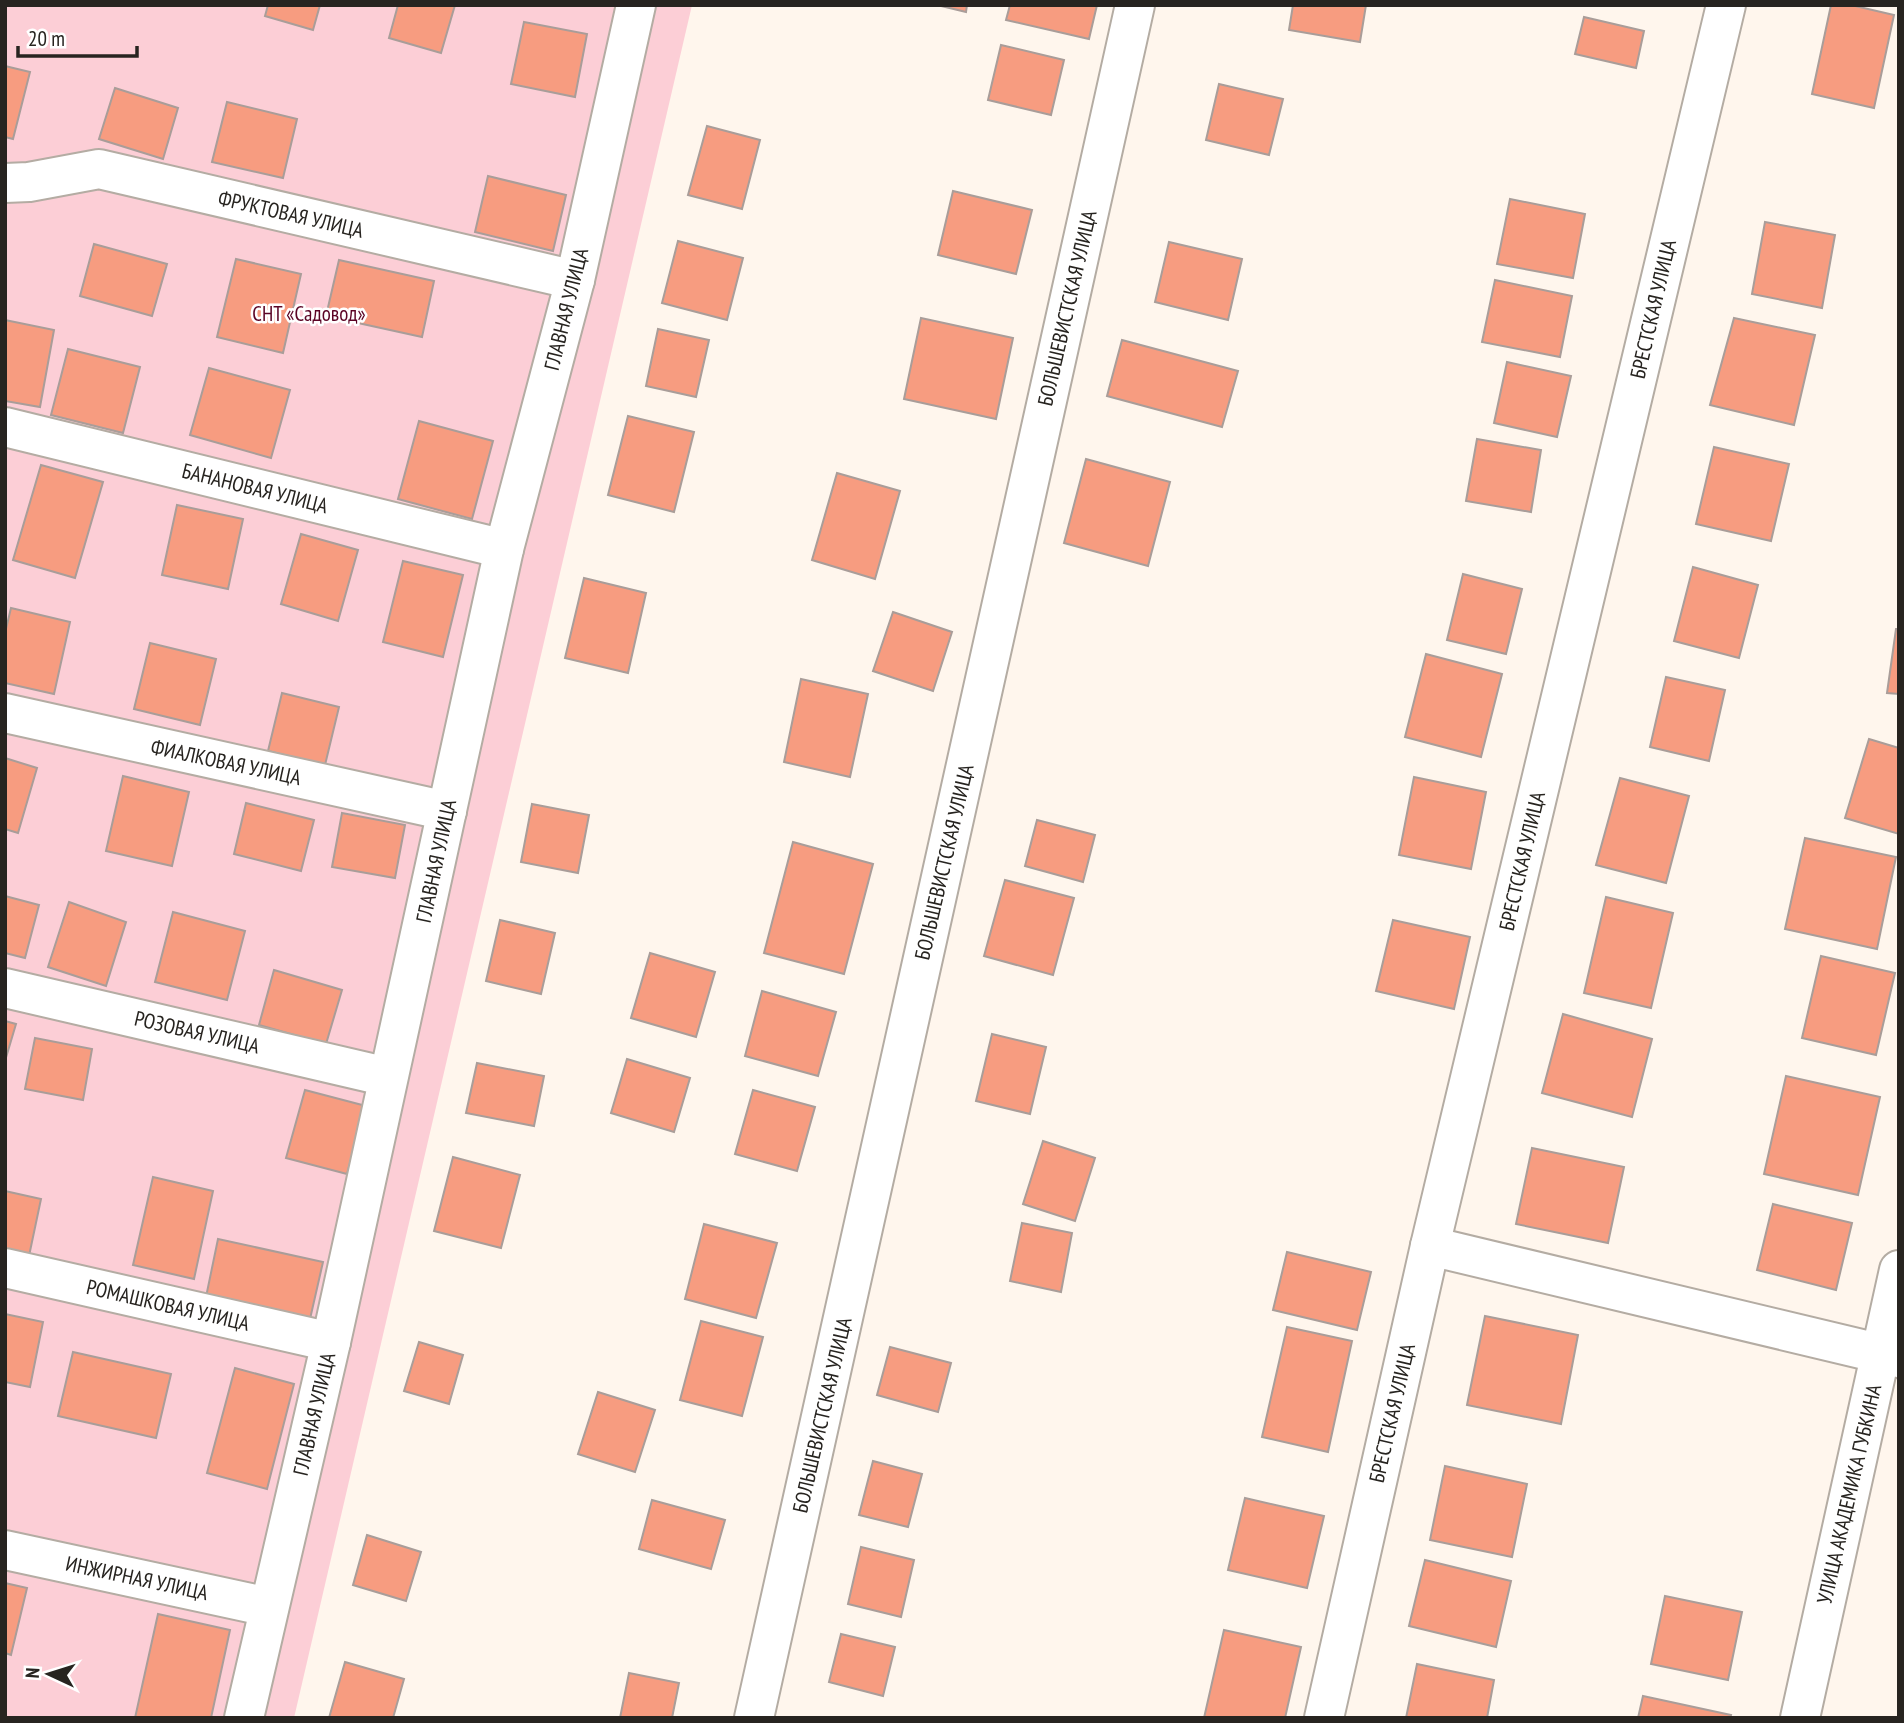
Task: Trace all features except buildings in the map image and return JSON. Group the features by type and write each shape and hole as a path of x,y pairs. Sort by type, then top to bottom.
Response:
{"street":[{"name":"ГЛАВНАЯ УЛИЦА","path":"244,1718 331,1342 504,549 575,280 636,5"},
{"name":"БОЛЬШЕВИСТСКАЯ УЛИЦА","path":"754,1718 1135,5"},
{"name":"БРЕСТСКАЯ УЛИЦА","path":"1324,1718 1430,1246 1726,5"},
{"name":"ФРУКТОВАЯ УЛИЦА","path":"5,183 29,182 99,169 575,280"},
{"name":"БАНАНОВАЯ УЛИЦА","path":"5,427 504,549"},
{"name":"ФИАЛКОВАЯ УЛИЦА","path":"5,713 447,811"},
{"name":"РОЗОВАЯ УЛИЦА","path":"5,988 388,1077"},
{"path":"1430,1246 1890,1355"},
{"name":"РОМАШКОВАЯ УЛИЦА","path":"5,1268 331,1342"},
{"name":"УЛИЦА АКАДЕМИКА ГУБКИНА","path":"1800,1718 1890,1355 1899,1270"},
{"name":"ИНЖИРНАЯ УЛИЦА","path":"5,1550 269,1607"}],"green space":[{"name":"СНТ «Садовод»","path":"5,5 692,5 294,1718 5,1718"}]}
